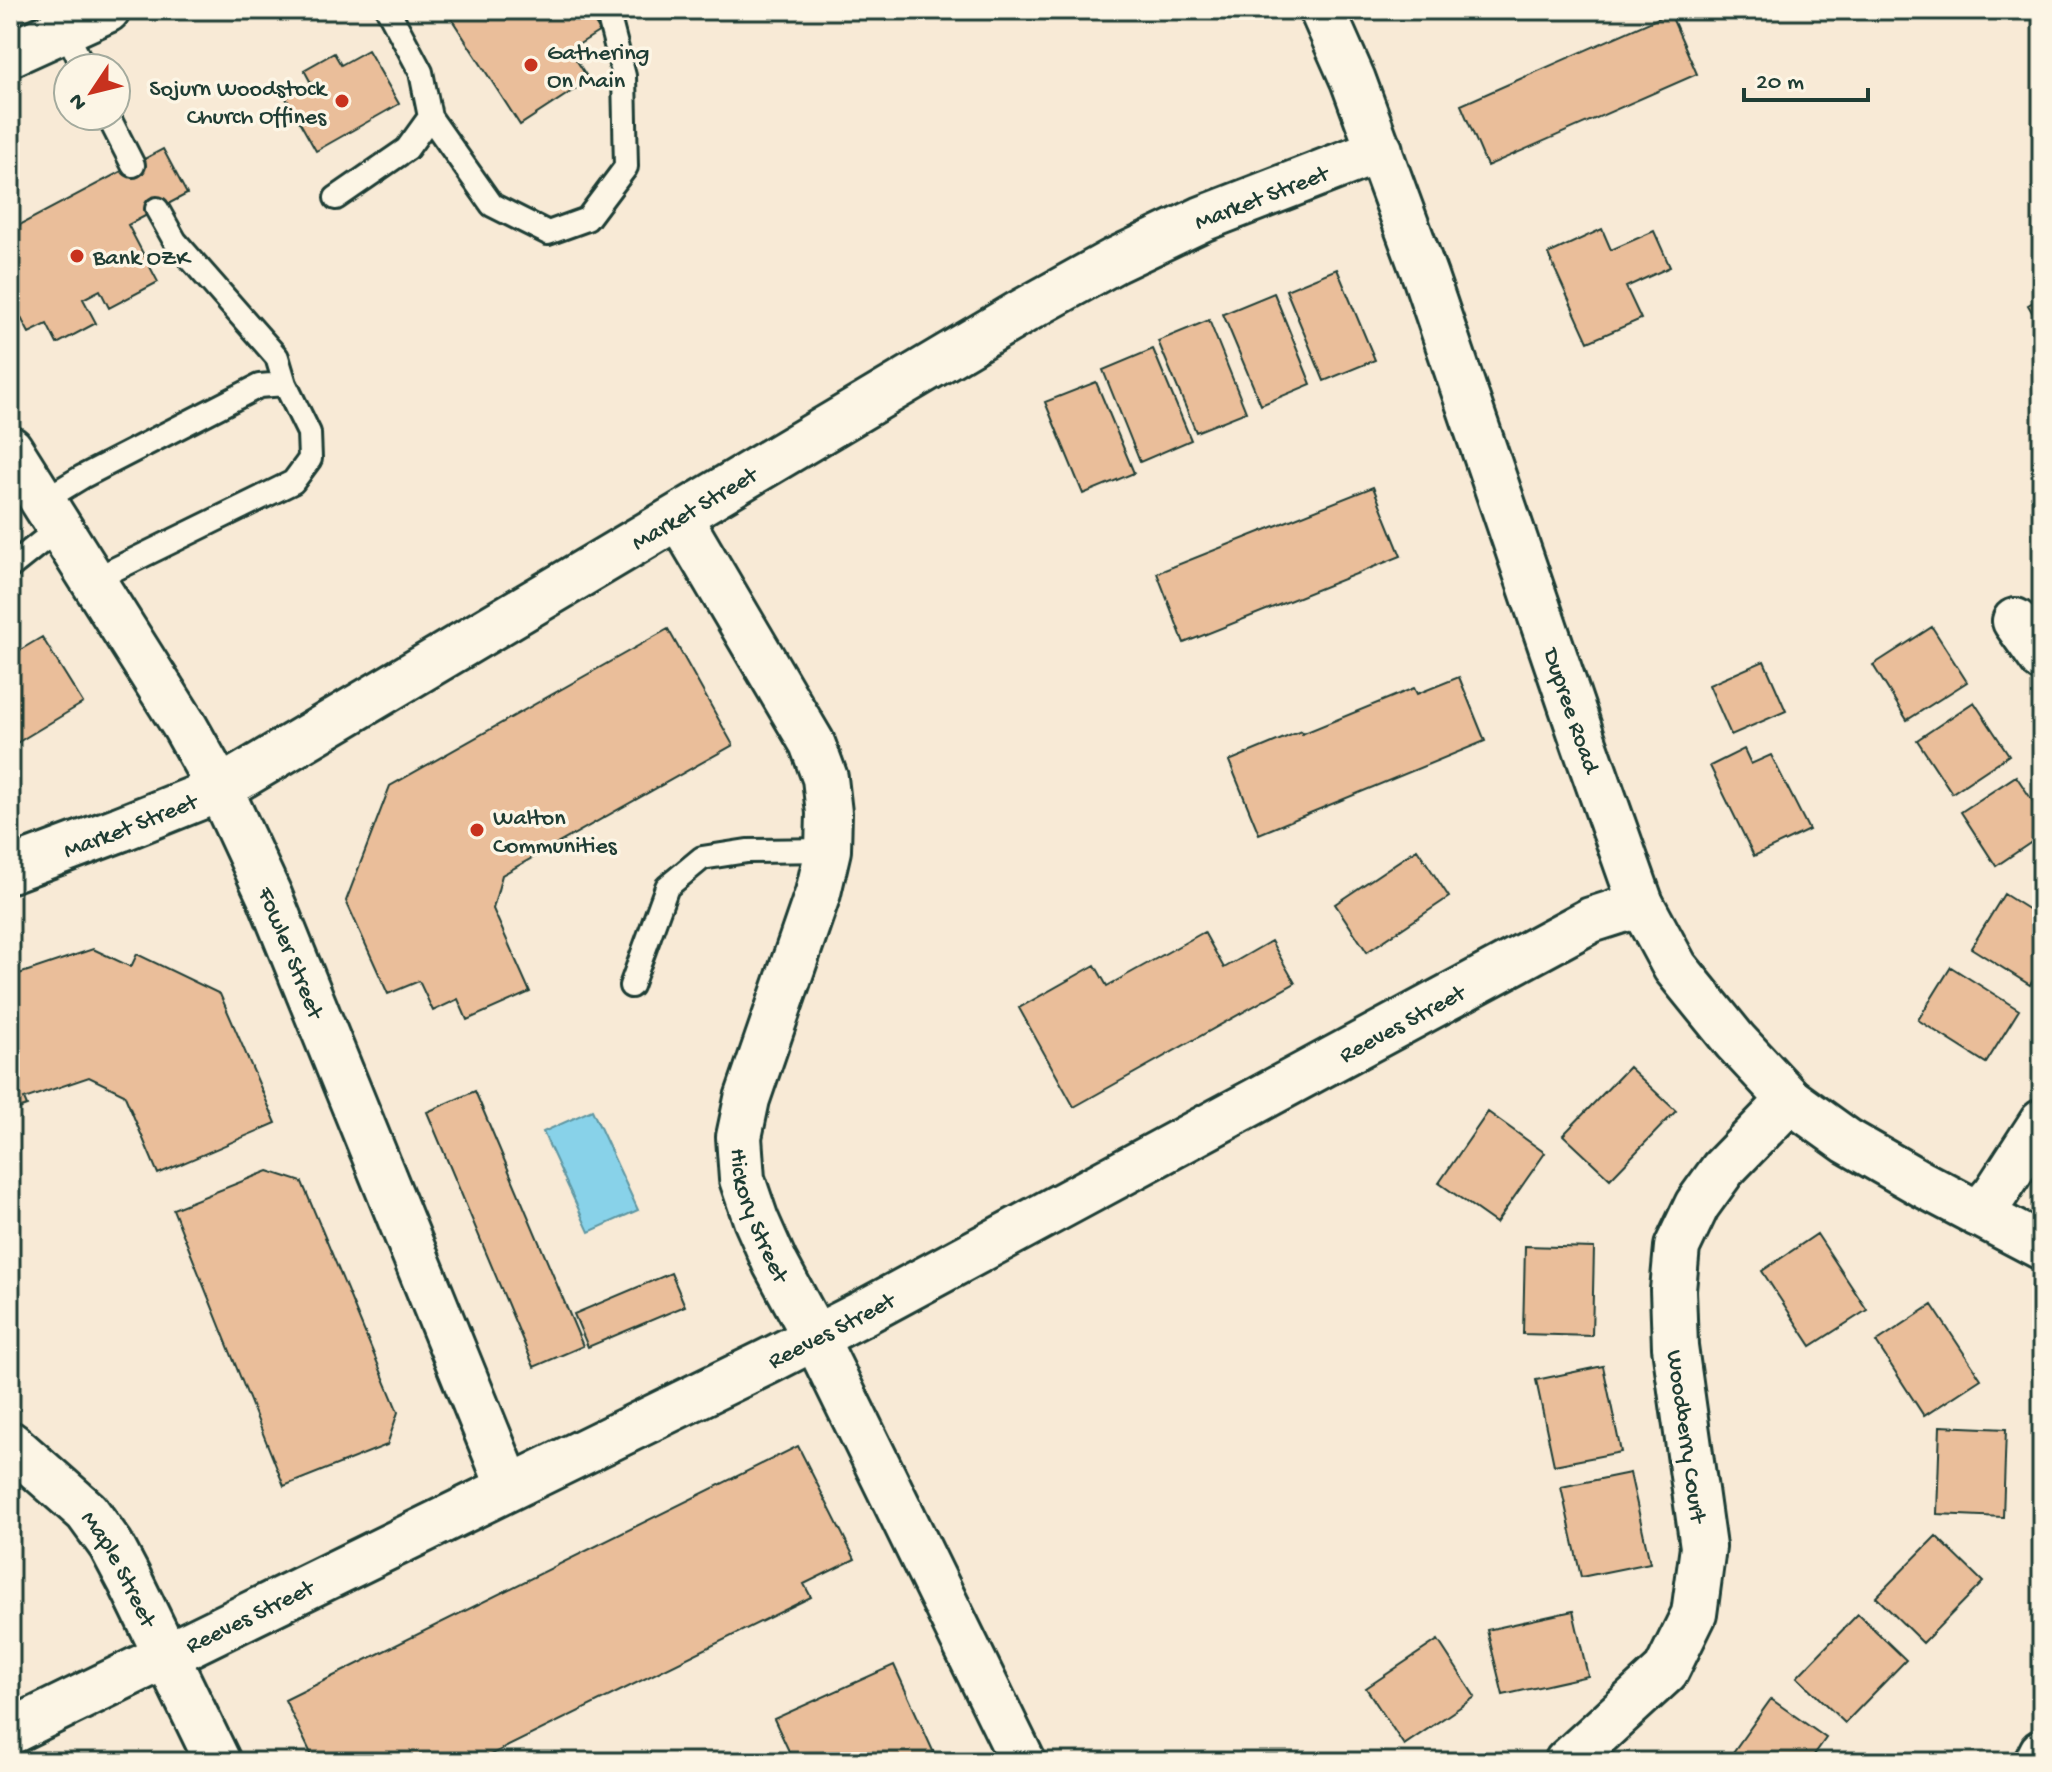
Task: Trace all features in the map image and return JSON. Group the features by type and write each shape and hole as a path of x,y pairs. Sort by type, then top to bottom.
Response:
{"street":[{"path":"10,54 107,10"},
{"name":"Dupree Road","path":"1322,10 1353,80 1425,276 1641,904 1675,967 1735,1041 1790,1100 1847,1141 2042,1247"},
{"name":"Market Street","path":"10,870 220,789 1022,312 1114,261 1202,219 1380,150"},
{"name":"Fowler Street","path":"10,449 184,725 220,789 269,895 509,1487"},
{"name":"Hickory Street","path":"679,517 812,743 825,778 829,813 828,850 818,893 747,1099 739,1137 742,1179 775,1263 815,1337 1023,1762"},
{"path":"2015,621 2042,659"},
{"name":"Reeves Street","path":"10,1732 815,1337 1591,920 1641,904"},
{"name":"Woodberry Court","path":"1567,1762 1666,1671 1694,1614 1703,1547 1675,1347 1673,1290 1677,1247 1697,1205 1723,1169 1790,1100"},
{"path":"1978,1214 1996,1193 2042,1122"},
{"name":"Maple Street","path":"10,1444 87,1512 111,1545 218,1762"},
{"path":"2037,1762 2042,1752"}],"lane":[{"path":"388,10 421,72 430,117 492,205 548,233 587,219 626,167 624,76 607,10"},
{"path":"65,30 76,52"},
{"path":"336,198 407,149 430,117"},
{"path":"116,132 133,165"},
{"path":"93,580 293,482 310,459 309,433 285,384 277,357 175,241 157,209"},
{"path":"10,567 82,477 259,386 285,384"},
{"path":"631,986 667,887 702,858 747,851 828,850"}],"water":[{"path":"592,1110 638,1210 589,1232 543,1132"}],"building":[{"name":"Gathering On Main","path":"457,10 586,10 600,31 570,50 589,80 520,125 449,15"},
{"path":"1670,13 1697,74 1487,166 1461,105"},
{"name":"Sojurn Woodstock Church Offines","path":"368,50 399,104 316,151 286,98 311,83 304,70 334,53 341,65"},
{"name":"Bank OZK","path":"163,149 187,194 128,225 158,282 109,308 100,290 83,299 96,323 57,344 47,324 29,333 10,297 10,230"},
{"path":"1602,229 1611,250 1654,231 1670,267 1626,287 1641,319 1588,342 1548,254"},
{"path":"1337,269 1375,360 1324,381 1286,290"},
{"path":"1274,293 1311,384 1261,405 1223,314"},
{"path":"2042,297 2042,329 2028,305"},
{"path":"1209,320 1246,412 1196,432 1158,341"},
{"path":"1153,349 1191,440 1140,462 1103,370"},
{"path":"1096,382 1134,473 1083,494 1045,402"},
{"path":"1373,487 1401,556 1184,643 1157,573"},
{"path":"1932,627 1967,682 1907,720 1873,665"},
{"name":"Walton Communities","path":"668,629 733,745 502,875 493,909 530,992 467,1020 458,999 433,1011 419,981 388,994 346,901 390,786"},
{"path":"42,637 83,703 10,747 10,656"},
{"path":"1764,661 1786,711 1731,735 1709,685"},
{"path":"1459,677 1485,741 1259,834 1229,761 1414,688 1417,694"},
{"path":"1974,702 2009,755 1952,793 1917,740"},
{"path":"1744,749 1751,764 1771,755 1809,830 1754,856 1710,766"},
{"path":"2016,776 2042,815 2042,835 1996,866 1961,812"},
{"path":"1417,849 1449,897 1367,952 1335,904"},
{"path":"2004,894 2042,918 2042,966 2030,985 1971,948"},
{"path":"1204,932 1224,968 1271,941 1295,983 1074,1107 1019,1008 1095,965 1107,986"},
{"path":"93,949 131,967 137,954 220,994 276,1123 158,1174 124,1094 89,1077 24,1099 27,1106 10,1112 10,977"},
{"path":"1951,967 2019,1010 1986,1063 1918,1020"},
{"path":"1629,1067 1676,1111 1610,1179 1563,1135"},
{"path":"475,1091 583,1346 534,1367 427,1112"},
{"path":"1488,1112 1545,1153 1496,1223 1439,1183"},
{"path":"268,1171 302,1182 398,1412 387,1445 284,1486 173,1209"},
{"path":"1817,1234 1867,1310 1811,1346 1762,1271"},
{"path":"1525,1246 1594,1248 1592,1336 1523,1334"},
{"path":"671,1273 685,1306 588,1347 574,1314"},
{"path":"1932,1305 1981,1379 1924,1416 1876,1342"},
{"path":"1603,1366 1621,1452 1554,1465 1536,1380"},
{"path":"1940,1426 2006,1429 2003,1517 1937,1514"},
{"path":"798,1446 855,1559 804,1584 811,1597 476,1762 315,1762 285,1700"},
{"path":"1630,1473 1650,1563 1581,1577 1561,1487"},
{"path":"1936,1536 1983,1582 1923,1643 1876,1597"},
{"path":"1573,1611 1588,1676 1503,1695 1487,1630"},
{"path":"1858,1614 1906,1660 1845,1723 1797,1677"},
{"path":"1438,1640 1475,1697 1404,1745 1366,1688"},
{"path":"894,1665 938,1762 794,1762 774,1719"},
{"path":"1771,1699 1826,1738 1809,1762 1726,1762"}],"place":[{"name":"Gathering On Main","path":"531,65"},
{"name":"Sojurn Woodstock Church Offines","path":"342,101"},
{"name":"Bank OZK","path":"77,256"},
{"name":"Walton Communities","path":"477,830"}]}
